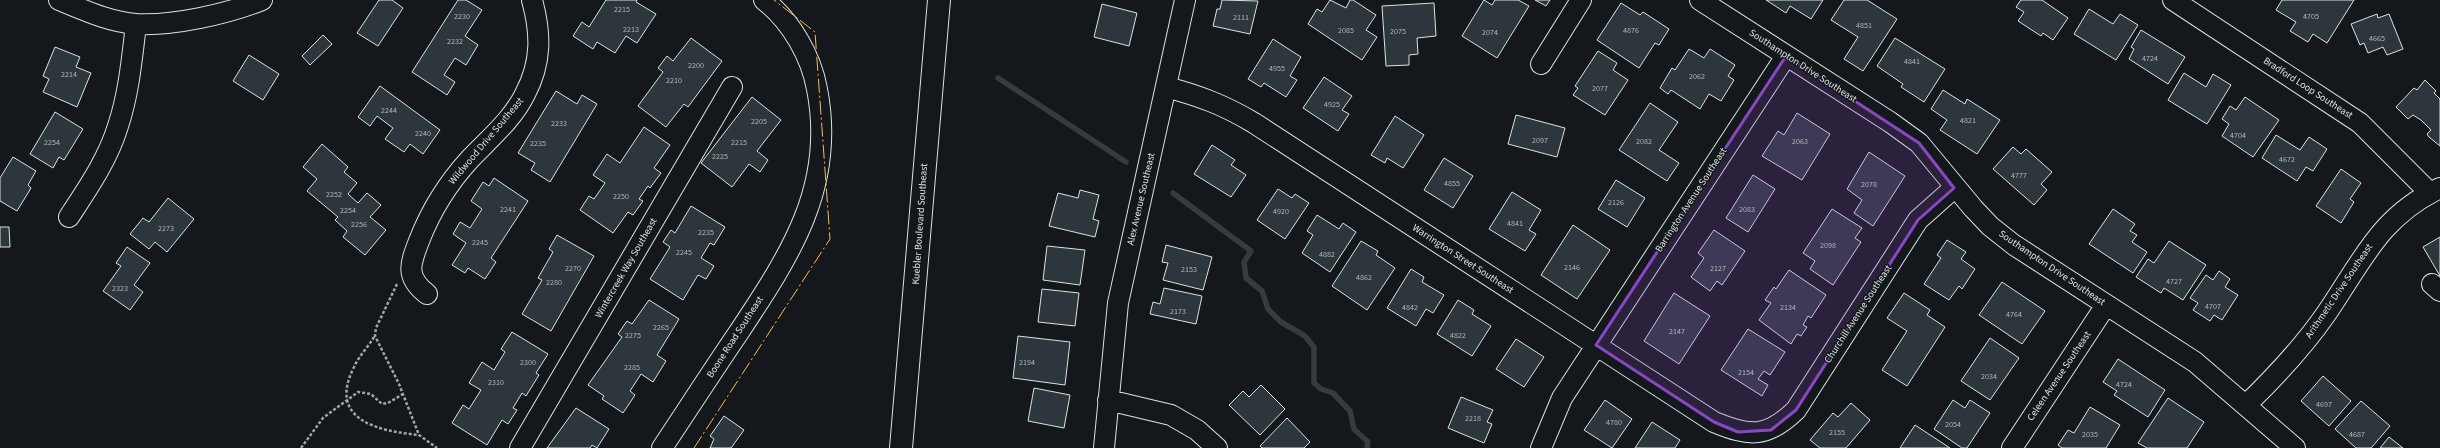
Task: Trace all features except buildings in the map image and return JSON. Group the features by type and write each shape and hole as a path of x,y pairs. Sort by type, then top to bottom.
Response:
{"main road":[{"name":"Kuebler Boulevard Southeast","path":"901,448 938,0"}],"street":[{"path":"59,0 110,19 136,24 189,20 218,14 262,0"},
{"name":"Wildwood Drive Southeast","path":"411,264 423,230 443,193 457,173 516,108 525,94 537,59 540,36 532,0"},
{"name":"Boone Road Southeast","path":"662,448 770,284 804,222 820,166 823,127 822,110 815,77 802,47 784,20 764,0"},
{"name":"Alex Avenue Southeast","path":"1104,448 1118,303 1185,0"},
{"path":"1541,64 1581,0"},
{"name":"Southampton Drive Southeast","path":"1700,0 1890,122 1919,143 1954,188 1990,226 2106,305 2195,362 2295,448"},
{"name":"Bradford Loop Southeast","path":"2173,0 2360,122 2435,190"},
{"path":"69,217 96,177 118,126 131,69 136,24"},
{"name":"Barrington Avenue Southeast","path":"1541,448 1562,398 1786,56"},
{"name":"Wintercreek Way Southeast","path":"520,448 732,87"},
{"name":"Warrington Street Southeast","path":"1166,87 1203,96 1227,107 1254,123 1714,422 1738,432 1757,433"},
{"name":"Churchill Avenue Southeast","path":"1757,433 1771,430 1782,423 1796,410 1918,220 1954,188"},
{"name":"Arithmetic Drive Southeast","path":"2246,405 2269,382 2309,337 2385,226 2403,210 2435,190"},
{"path":"411,264 413,281 427,294"},
{"name":"Celeen Avenue Southeast","path":"2012,448 2106,305"},
{"path":"1108,400 1171,415 1197,430 1217,448"}],"path":[{"path":"411,264 394,287 376,328 375,336 353,368 349,380 346,400 354,416 368,425 392,431 419,435 437,448"},
{"path":"375,336 403,394 419,435"},
{"path":"301,448 323,418 346,400 362,392 371,394 384,404 403,394"}],"highlighted area":[{"path":"1786,56 1919,143 1954,188 1918,220 1796,410 1771,430 1738,432 1714,422 1596,345"}],"waterway":[{"path":"998,78 1126,162"},
{"path":"1173,193 1251,251 1244,262 1246,278 1262,291 1268,309 1281,322 1305,336 1314,347 1314,383 1321,389 1333,393 1350,411 1354,429 1368,442 1367,448"}],"power":[{"path":"694,448 830,239 815,32 774,0"}]}
